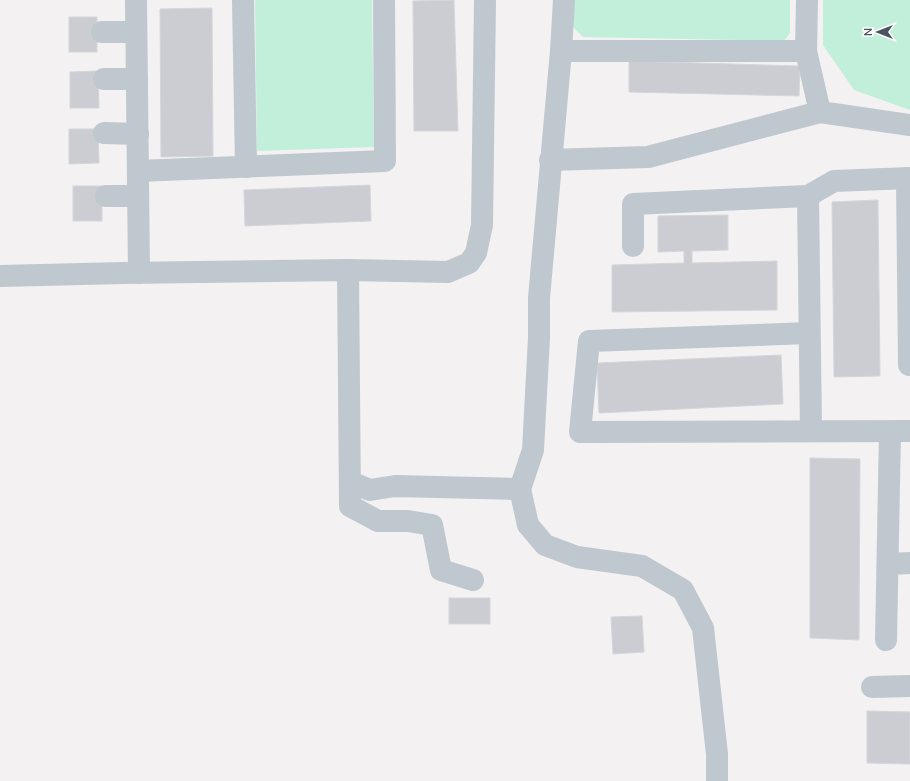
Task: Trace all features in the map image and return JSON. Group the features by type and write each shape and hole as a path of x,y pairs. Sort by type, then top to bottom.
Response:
{"street":[{"path":"136,0 139,273"},
{"path":"243,0 246,167"},
{"path":"138,171 385,161 384,0"},
{"path":"0,276 348,270 448,272 469,263 476,253 482,225 485,0"},
{"path":"564,0 561,51 550,160 539,298 539,338 533,450 520,489 528,525 545,545 577,557 642,566 683,590 703,628 717,754 717,781"},
{"path":"807,0 806,51 820,112"},
{"path":"102,32 136,32"},
{"path":"561,51 806,51"},
{"path":"104,79 137,79"},
{"path":"550,160 648,157 820,112 910,126"},
{"path":"104,133 138,134"},
{"path":"633,246 633,204 808,196 834,180 909,178 909,365"},
{"path":"106,196 138,196"},
{"path":"808,196 810,431"},
{"path":"348,270 350,506 378,521 408,521 432,525 441,570 473,580"},
{"path":"809,334 589,341 580,432 900,432 888,564 886,640"},
{"path":"350,482 370,490 395,486 520,489"},
{"path":"888,564 910,563"},
{"path":"872,687 910,686"}],"green space":[{"path":"255,0 372,0 374,147 257,151"},
{"path":"574,0 790,0 790,33 784,41 583,37 571,25"},
{"path":"823,0 910,0 910,110 854,90 823,45"}],"building":[{"path":"454,0 458,131 414,131 413,1"},
{"path":"212,8 213,156 161,157 160,9"},
{"path":"69,17 97,17 97,52 69,52"},
{"path":"629,61 800,66 799,96 629,92"},
{"path":"98,71 99,108 70,108 70,72"},
{"path":"69,129 98,129 99,163 69,164"},
{"path":"370,185 371,221 245,226 244,190"},
{"path":"73,186 102,186 102,221 73,221"},
{"path":"878,200 880,376 834,377 832,202"},
{"path":"728,215 728,250 692,251 692,263 777,261 777,310 612,312 612,265 684,263 684,251 658,252 658,216"},
{"path":"781,355 783,404 599,413 597,363"},
{"path":"810,458 860,459 859,640 810,638"},
{"path":"449,598 490,598 490,624 449,624"},
{"path":"642,616 644,652 613,654 611,617"},
{"path":"867,711 910,712 910,764 867,763"}]}
